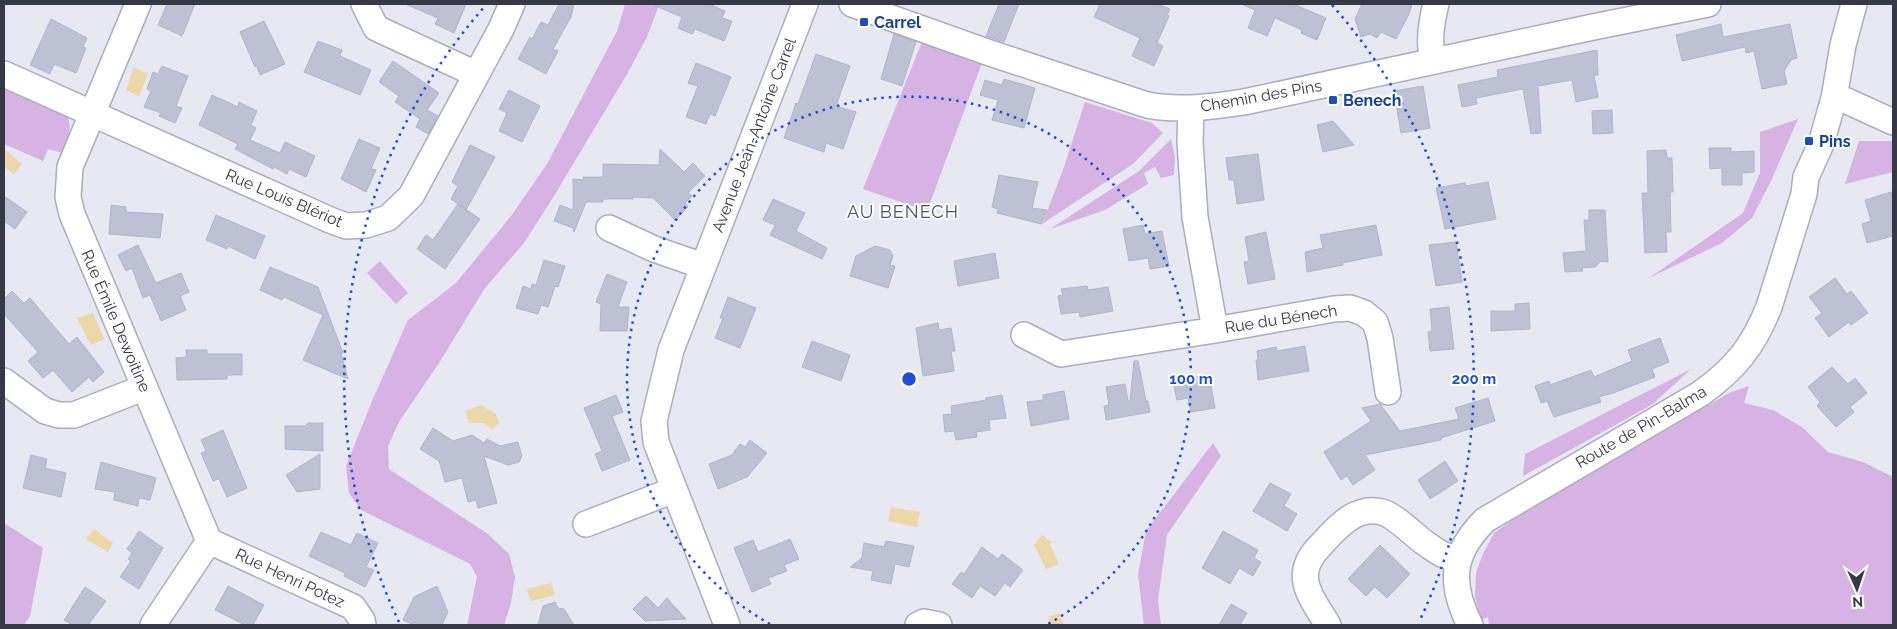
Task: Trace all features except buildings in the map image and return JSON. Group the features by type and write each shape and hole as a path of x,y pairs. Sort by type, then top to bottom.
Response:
{"street":[{"name":"Rue Émile Dewoitine","path":"138,4 70,167 68,197 72,214 209,541"},
{"path":"364,4 376,28 476,74"},
{"name":"Rue Louis Blériot","path":"4,74 330,220 346,226 366,224 388,218 411,196 512,4"},
{"name":"Avenue Jean-Antoine Carrel","path":"727,625 656,442 654,421 671,350 805,4"},
{"name":"Chemin des Pins","path":"852,4 987,52 1147,105 1166,108 1191,108 1244,102 1708,4"},
{"path":"1433,62 1430,52 1431,22 1436,4"},
{"name":"Route de Pin-Balma","path":"1470,625 1457,592 1456,579 1459,558 1463,547 1472,533 1485,520 1700,394 1723,377 1738,362 1751,344 1766,315 1804,194 1806,177 1840,100 1847,76 1842,55 1854,4"},
{"path":"1840,100 1893,122"},
{"name":"Rue du Bénech","path":"1191,108 1190,142 1195,217 1215,330 1334,309 1350,308 1364,313 1375,322 1380,338 1388,392"},
{"path":"609,228 654,249 703,266"},
{"path":"1024,335 1061,354 1215,330"},
{"path":"4,381 45,411 59,415 74,415 144,388"},
{"path":"586,524 674,490"},
{"path":"1328,625 1305,582 1305,573 1308,562 1315,551 1342,523 1353,515 1367,511 1382,512 1446,557 1459,558"},
{"path":"154,625 209,541"},
{"name":"Rue Henri Potez","path":"209,541 353,607 362,620 363,625"},
{"path":"918,625 924,622 939,625"}],"shaded area":[{"path":"625,4 659,5 647,37 626,76 554,196 524,243 485,288 439,363 399,422 388,446 389,469 488,534 509,554 515,577 511,603 504,625 467,625 477,577 470,564 361,510 349,493 346,466 408,320 456,283 511,216 547,164 617,31"},
{"path":"923,39 982,63 927,211 863,189"},
{"path":"134,67 148,74 139,96 126,90"},
{"path":"4,84 67,114 70,129 62,153 48,149 43,161 4,144"},
{"path":"1085,102 1152,123 1163,133 1133,164 1042,224 1063,170"},
{"path":"1798,119 1771,181 1752,218 1722,243 1649,278 1743,213 1760,173 1760,132"},
{"path":"1171,139 1175,157 1174,175 1161,178 1155,167 1144,173 1148,184 1105,210 1050,229 1139,171"},
{"path":"1859,141 1893,141 1893,172 1845,184"},
{"path":"4,149 22,164 14,174 4,167"},
{"path":"380,261 408,293 396,304 367,273"},
{"path":"93,313 104,339 91,345 77,318"},
{"path":"1691,369 1653,404 1523,476 1525,454"},
{"path":"1749,386 1744,403 1773,410 1802,427 1828,452 1863,462 1893,477 1893,625 1489,625 1488,617 1481,620 1475,597 1476,573 1482,556 1494,533 1524,512 1731,392"},
{"path":"481,405 496,414 499,423 492,429 483,423 469,423 465,411"},
{"path":"1213,443 1221,456 1167,535 1158,600 1161,625 1144,625 1138,575 1146,531"},
{"path":"891,507 920,512 917,527 888,521"},
{"path":"4,523 43,548 30,616 24,625 4,625"},
{"path":"94,529 113,543 108,552 86,539"},
{"path":"1042,535 1052,542 1050,544 1059,564 1046,569 1034,545"},
{"path":"551,583 555,595 531,601 527,589"},
{"path":"1060,613 1064,625 1051,625 1048,617"}],"place":[{"name":"Carrel","path":"864,22"},
{"name":"Benech","path":"1333,100"},
{"name":"Pins","path":"1809,141"}],"district":[{"name":"AU BENECH","path":"903,211"}]}
